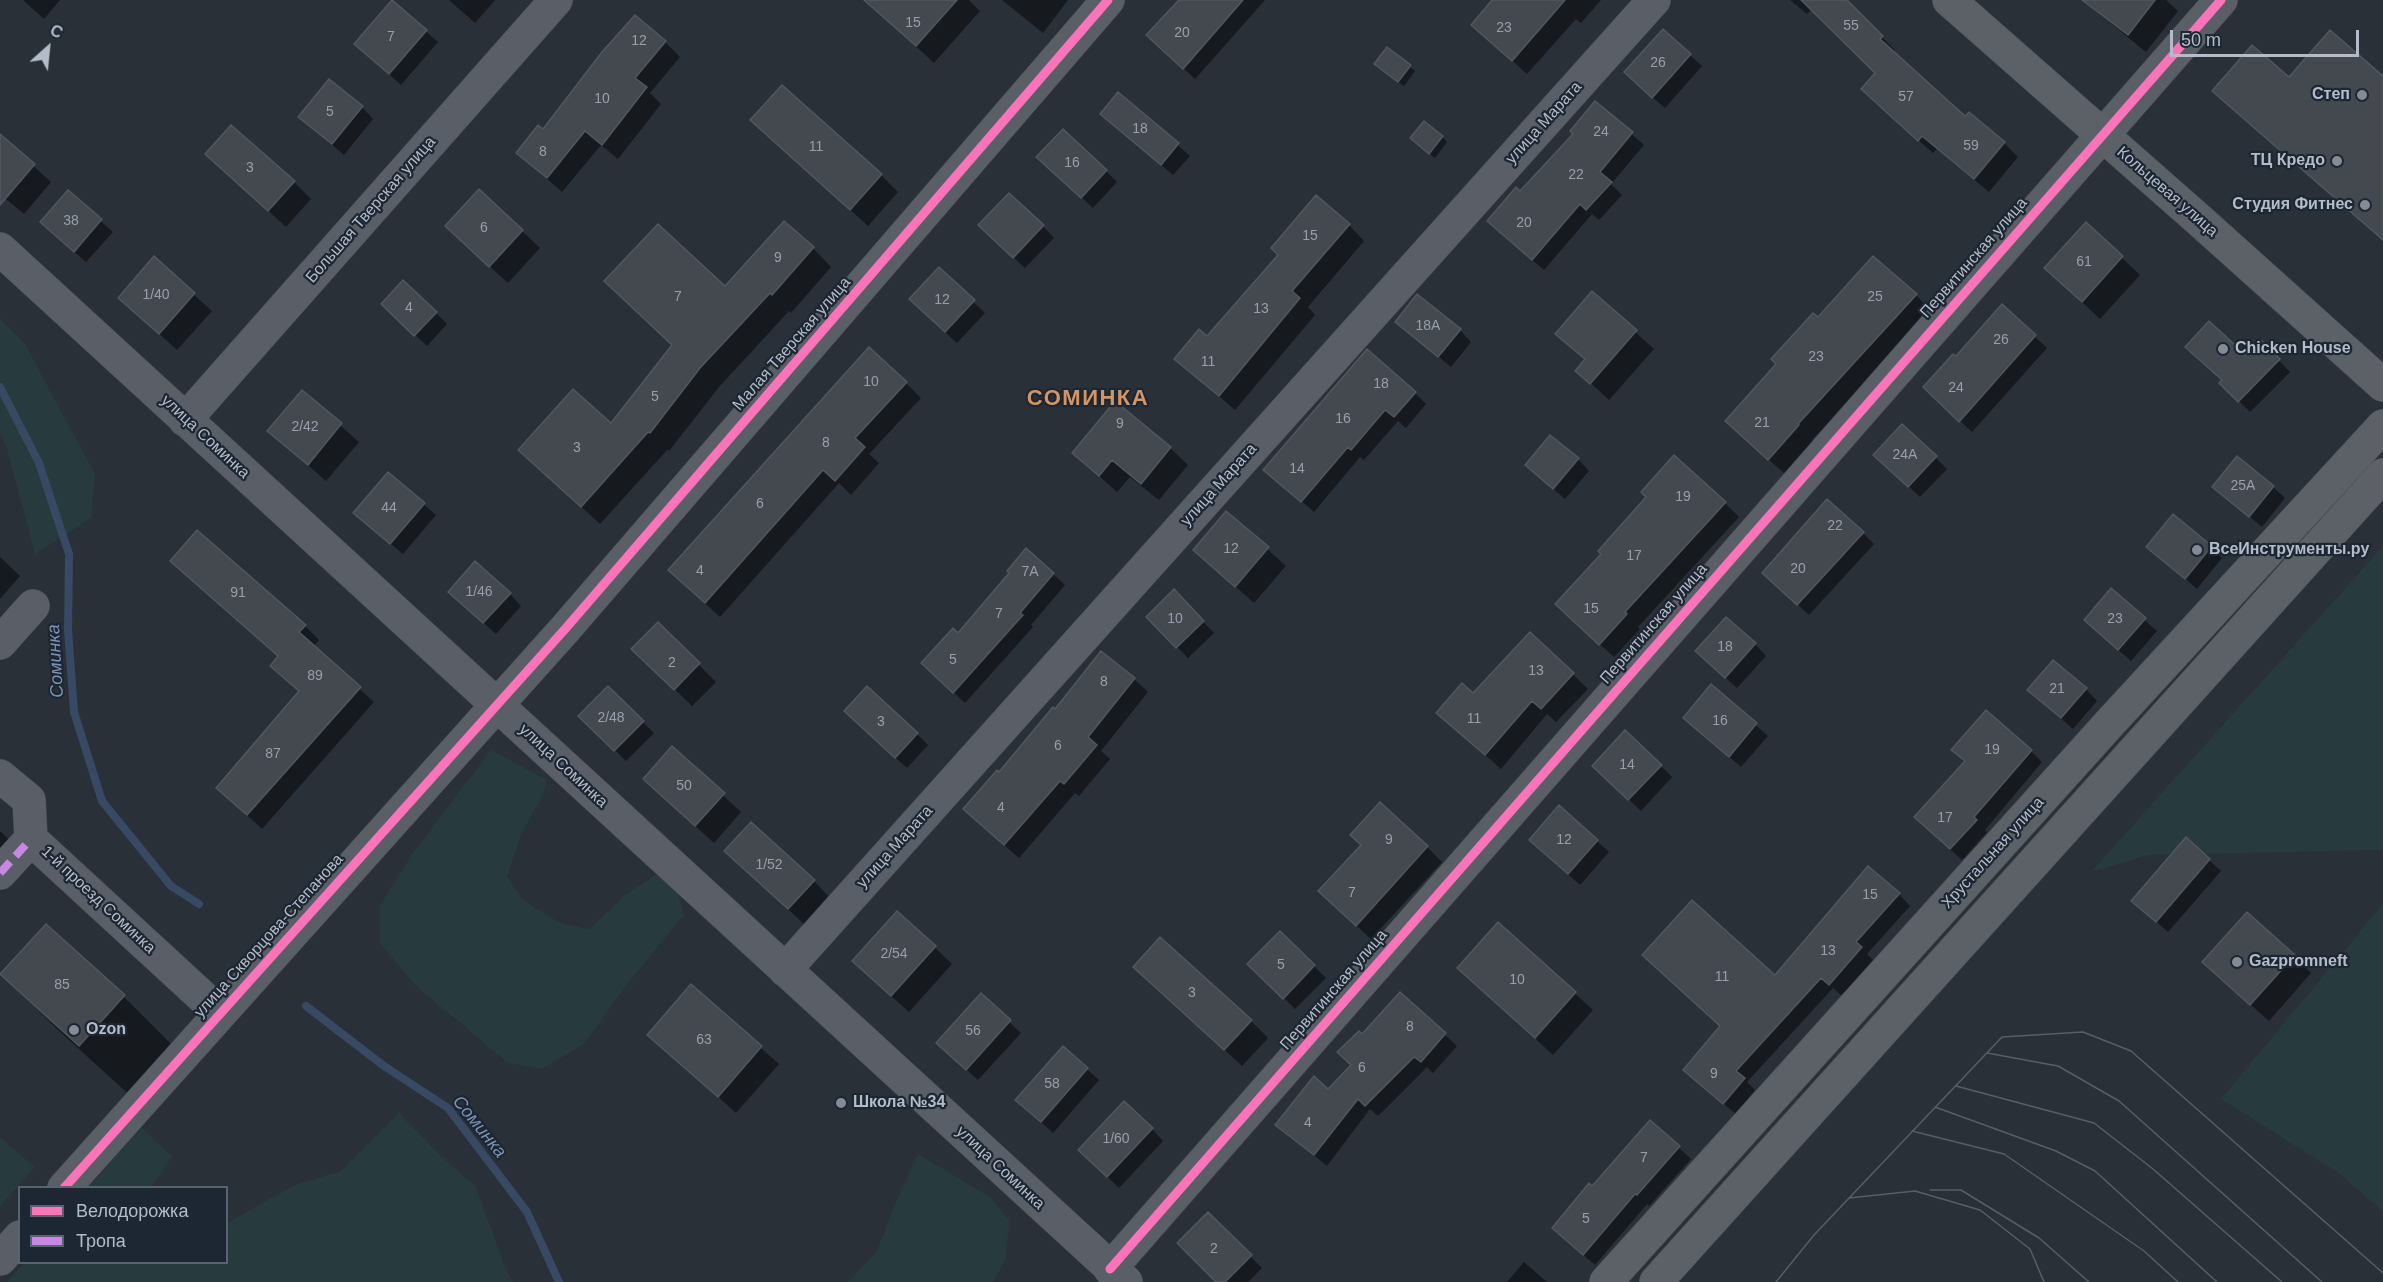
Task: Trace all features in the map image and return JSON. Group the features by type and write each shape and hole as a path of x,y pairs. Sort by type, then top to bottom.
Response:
{"main road":[{"name":"Кольцевая улица","path":"1949,0 2383,385"},
{"name":"Хрустальная улица","path":"1606,1282 2108,725 2383,426"},
{"path":"1656,1282 2383,475"}],"street":[{"name":"Большая Тверская улица","path":"185,420 556,0"},
{"name":"Малая Тверская улица","path":"496,705 566,628 1108,0"},
{"name":"улица Марата","path":"784,970 1654,0"},
{"name":"Первитинская улица","path":"1118,1276 2221,0"},
{"name":"улица Соминка","path":"0,249 1118,1276"},
{"path":"0,644 33,606"},
{"name":"улица Скворцова-Степанова","path":"66,1186 496,705"},
{"name":"1-й проезд Соминка","path":"0,776 29,800 31,839 220,1013"},
{"path":"0,873 31,839"},
{"path":"0,1259 18,1239"}],"green space":[{"path":"0,318 25,344 95,474 91,518 35,554 6,445 0,433"},
{"path":"2383,546 2383,850 2148,855 2091,872"},
{"path":"491,750 547,780 543,795 520,837 507,876 523,900 560,923 589,929 624,896 657,874 676,888 684,915 623,989 585,1043 542,1069 508,1063 416,986 380,943 380,905 413,853"},
{"path":"2383,904 2383,1211 2337,1172 2221,1099"},
{"path":"399,1113 441,1156 476,1187 505,1267 513,1282 7,1282 23,1264 228,1264 228,1222 295,1185 341,1171"},
{"path":"140,1126 172,1157 152,1186 89,1186"},
{"path":"0,1137 35,1167 0,1206"},
{"path":"918,1154 990,1197 1009,1221 1006,1259 993,1282 848,1282 877,1251 894,1206"}],"building":[{"path":"392,0 427,30 389,74 354,44"},
{"path":"864,0 957,0 916,46"},
{"path":"1179,0 1243,0 1183,69 1146,35"},
{"path":"1492,0 1565,0 1512,61 1471,25"},
{"path":"1801,0 1847,0 1883,36 1880,39 1965,116 1969,112 2005,142 1974,179 1922,136 1918,141 1861,89 1875,73"},
{"path":"2082,0 2155,0 2128,35"},
{"path":"635,15 666,41 635,78 647,87 602,145 585,131 547,178 516,153 538,125 543,129 602,52"},
{"path":"1663,29 1691,54 1652,98 1624,72"},
{"name":"ТЦ Кредо","path":"2330,30 2383,76 2383,240 2212,91 2252,45 2289,77"},
{"path":"1387,47 1411,65 1398,82 1374,64"},
{"path":"329,79 363,106 332,144 298,117"},
{"path":"782,85 882,174 850,210 750,120"},
{"path":"1118,92 1179,143 1161,165 1100,114"},
{"path":"1595,101 1633,132 1600,172 1612,182 1586,210 1580,204 1532,260 1487,221 1516,187 1520,191 1573,134 1570,131"},
{"path":"1424,121 1443,136 1429,154 1410,138"},
{"path":"231,125 295,181 268,211 205,154"},
{"path":"1063,129 1107,170 1081,198 1036,157"},
{"path":"0,134 35,164 0,205"},
{"path":"479,189 523,230 489,267 445,226"},
{"path":"68,190 102,219 74,252 40,222"},
{"path":"1009,193 1044,225 1013,258 978,225"},
{"path":"1316,195 1350,224 1292,291 1300,298 1219,396 1174,359 1199,329 1207,336 1278,255 1271,248"},
{"path":"784,221 814,247 772,295 770,293 700,368 650,433 648,432 581,507 518,450 573,389 611,423 672,345 604,281 658,224 725,286"},
{"path":"2086,222 2123,256 2082,302 2044,268"},
{"path":"154,256 195,293 159,334 118,298"},
{"path":"1873,256 1917,294 1768,460 1725,421 1776,364 1771,359 1813,313 1818,317"},
{"path":"939,267 975,300 945,332 909,299"},
{"path":"403,280 437,312 414,336 381,304"},
{"path":"1592,291 1637,330 1590,384 1575,371 1585,359 1555,334"},
{"path":"1417,294 1461,329 1438,357 1395,322"},
{"path":"2002,304 2036,335 1959,422 1923,387 1953,354 1956,356"},
{"path":"2209,321 2246,355 2261,340 2280,359 2238,402 2219,383 2222,380 2185,347"},
{"path":"869,347 907,382 855,438 865,447 835,481 823,470 705,603 668,570"},
{"path":"1367,349 1416,392 1394,417 1385,410 1351,450 1348,447 1301,502 1263,470"},
{"path":"302,390 342,423 308,465 267,431"},
{"path":"1115,401 1171,447 1141,484 1112,460 1099,476 1072,453"},
{"path":"1902,424 1937,456 1908,487 1873,455"},
{"path":"1550,435 1579,458 1553,489 1525,465"},
{"path":"1674,455 1726,502 1625,612 1627,614 1599,645 1555,604 1601,554 1598,551 1646,497 1641,492"},
{"path":"2237,456 2274,486 2249,517 2212,487"},
{"path":"388,472 425,503 390,544 353,513"},
{"path":"1827,499 1864,532 1797,605 1762,573"},
{"path":"1226,511 1269,547 1235,587 1193,550"},
{"path":"2173,514 2212,546 2185,579 2146,547"},
{"path":"197,530 306,625 299,632 361,687 247,815 216,788 299,691 270,666 278,656 170,561"},
{"path":"1026,548 1054,573 1020,613 1023,615 953,693 921,663 953,628 958,633 1009,573 1007,571"},
{"path":"475,561 511,593 483,623 448,592"},
{"path":"2111,588 2146,618 2118,650 2084,620"},
{"path":"1174,589 1204,621 1176,648 1146,617"},
{"path":"1726,617 1756,643 1725,678 1695,651"},
{"path":"658,622 700,663 674,690 631,649"},
{"path":"1530,632 1574,673 1541,709 1532,701 1485,755 1436,713 1462,683 1473,693"},
{"path":"1101,651 1135,678 1088,737 1097,745 1064,784 1060,781 1004,845 963,809 997,770 999,772 1053,707 1055,709"},
{"path":"2053,660 2087,688 2061,718 2027,690"},
{"path":"1711,684 1757,723 1729,757 1683,718"},
{"path":"608,686 644,721 614,751 578,716"},
{"path":"867,686 918,733 895,758 844,711"},
{"path":"1986,710 2032,750 1974,817 1977,820 1950,849 1914,817 1965,761 1951,750"},
{"path":"1625,730 1662,765 1628,800 1592,766"},
{"path":"672,746 725,793 695,826 643,779"},
{"path":"1380,802 1428,846 1356,926 1318,891 1361,845 1350,835"},
{"path":"1559,805 1598,840 1568,874 1529,840"},
{"path":"751,822 815,880 788,909 724,851"},
{"path":"2186,837 2210,859 2156,922 2131,901"},
{"path":"1868,866 1900,893 1856,942 1862,947 1829,985 1821,978 1736,1071 1745,1078 1723,1104 1683,1070 1720,1026 1642,955 1692,900 1775,975"},
{"path":"897,911 936,946 891,996 852,961"},
{"path":"2247,912 2295,955 2250,1005 2202,962"},
{"path":"1498,922 1576,992 1535,1038 1457,968"},
{"path":"46,924 125,995 79,1046 0,974"},
{"path":"1280,931 1315,965 1283,999 1247,964"},
{"path":"1160,937 1252,1020 1224,1050 1133,967"},
{"path":"691,984 762,1046 718,1097 647,1035"},
{"path":"1400,992 1446,1033 1421,1062 1414,1057 1365,1106 1358,1099 1314,1155 1275,1125 1314,1076 1328,1089 1351,1065 1337,1052 1359,1031 1362,1034"},
{"path":"981,993 1011,1020 966,1070 936,1043"},
{"path":"1063,1046 1088,1068 1041,1122 1015,1100"},
{"path":"1124,1101 1153,1128 1107,1177 1078,1150"},
{"path":"1650,1120 1680,1146 1583,1255 1552,1228 1589,1183 1592,1186"},
{"path":"1208,1212 1252,1255 1225,1282 1216,1282 1177,1243"}],"waterway":[{"name":"Соминка","path":"0,387 39,463 69,554 68,630 74,712 102,801 171,886 199,904"},
{"name":"Соминка","path":"306,1006 384,1066 448,1108 527,1212 559,1282"}],"tram line":[{"path":"1776,1282 1814,1235 2002,1037 2083,1032 2131,1051 2383,1273"},
{"path":"1987,1053 2058,1066 2119,1101 2322,1282"},
{"path":"1956,1086 2094,1123 2153,1169 2282,1282"},
{"path":"1935,1107 2056,1151 2095,1171 2217,1282"},
{"path":"1912,1131 2004,1154 2144,1251 2178,1282"},
{"path":"1930,1190 1961,1190 2039,1238 2089,1282"},
{"path":"1849,1198 1915,1191 1980,1210 2030,1249 2044,1282"}],"marked path":[{"path":"0,873 31,839"}],"cycle path":[{"path":"66,1186 566,628 1108,0"},
{"path":"1110,1269 2221,0"}],"place":[{"name":"Степ","path":"2362,95"},
{"name":"ТЦ Кредо","path":"2337,161"},
{"name":"Студия Фитнес","path":"2365,205"},
{"name":"Chicken House","path":"2223,349"},
{"name":"ВсеИнструменты.ру","path":"2197,550"},
{"name":"Gazpromneft","path":"2237,962"},
{"name":"Ozon","path":"74,1030"},
{"name":"Школа №34","path":"841,1103"}],"district":[{"name":"СОМИНКА","path":"1088,399"}]}
